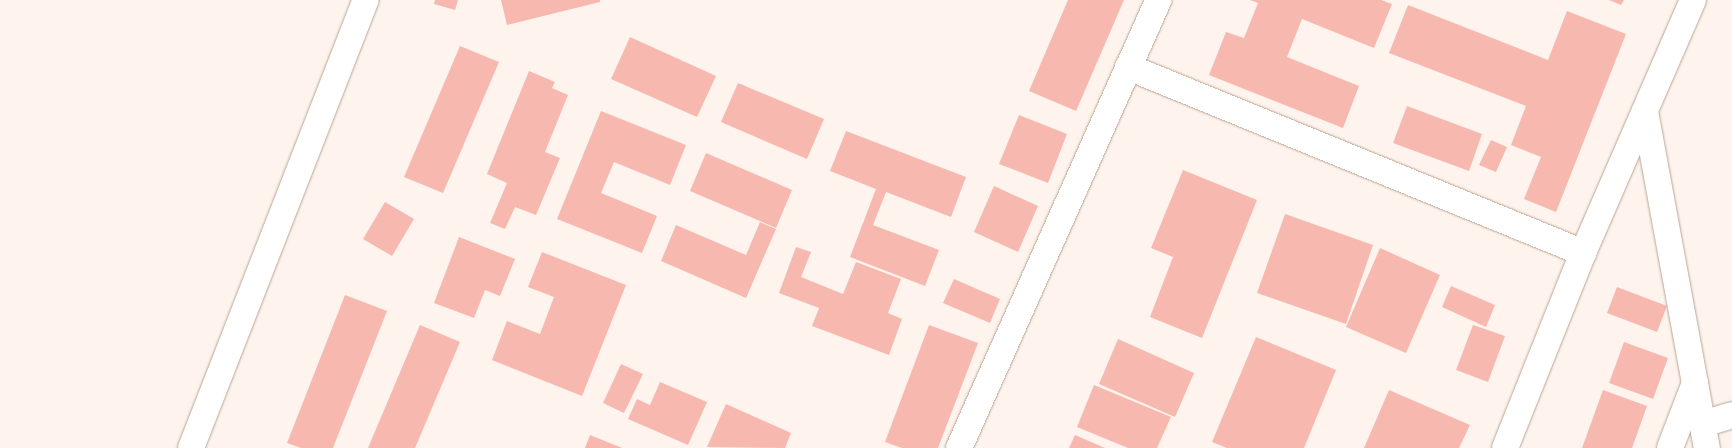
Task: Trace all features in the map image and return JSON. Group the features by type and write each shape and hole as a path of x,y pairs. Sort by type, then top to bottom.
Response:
{"street":[{"path":"191,448 366,0"},
{"path":"960,448 1158,0"},
{"path":"1505,448 1583,253 1693,0"},
{"path":"1128,67 1583,253"},
{"path":"1645,111 1705,436 1732,415"},
{"path":"1670,448 1696,382"}],"building":[{"path":"435,0 458,0 455,10 434,4"},
{"path":"501,0 600,0 600,2 507,25"},
{"path":"1068,0 1124,0 1076,111 1029,91"},
{"path":"1250,0 1381,0 1392,4 1374,48 1302,19 1287,57 1359,86 1343,128 1209,75 1226,32 1244,38 1258,3"},
{"path":"1609,0 1624,0 1621,5"},
{"path":"1408,5 1548,60 1567,11 1626,34 1556,212 1524,199 1541,157 1511,145 1526,106 1389,53"},
{"path":"630,37 716,76 697,117 611,79"},
{"path":"460,46 499,62 443,193 404,177"},
{"path":"529,71 555,82 552,88 568,95 545,152 560,158 536,215 515,207 505,229 490,223 507,183 487,174"},
{"path":"738,83 824,119 807,159 721,122"},
{"path":"1407,106 1482,134 1469,171 1393,143"},
{"path":"601,111 686,145 670,185 614,162 601,193 657,216 642,253 557,219"},
{"path":"1019,115 1067,134 1048,183 999,164"},
{"path":"846,131 966,177 951,217 886,192 873,225 939,250 925,286 850,257 876,189 830,171"},
{"path":"1491,140 1507,147 1496,172 1479,165"},
{"path":"706,153 792,190 776,228 690,191"},
{"path":"1183,170 1257,200 1202,338 1150,317 1173,257 1151,248"},
{"path":"994,186 1038,206 1018,252 974,232"},
{"path":"385,202 414,219 392,256 363,239"},
{"path":"1285,214 1373,245 1346,324 1257,293"},
{"path":"760,222 776,229 746,298 661,261 676,225 746,255"},
{"path":"459,237 515,259 500,296 485,290 474,318 434,303"},
{"path":"796,247 811,252 801,277 843,294 856,262 901,279 888,313 902,319 889,355 812,326 819,308 779,293"},
{"path":"1380,248 1440,275 1406,353 1346,327"},
{"path":"542,252 626,285 582,396 492,360 507,321 540,334 554,297 528,287"},
{"path":"954,279 1000,299 990,323 943,303"},
{"path":"1451,286 1495,305 1486,327 1442,307"},
{"path":"1617,287 1667,306 1657,332 1607,313"},
{"path":"345,295 387,311 333,448 301,448 287,443"},
{"path":"420,325 460,342 415,448 368,448"},
{"path":"929,325 978,343 938,448 902,448 885,442"},
{"path":"1473,325 1505,336 1488,382 1456,370"},
{"path":"1256,337 1336,370 1304,448 1227,448 1212,442"},
{"path":"1118,339 1194,373 1175,417 1099,384"},
{"path":"1624,342 1668,358 1653,399 1609,383"},
{"path":"621,364 643,374 624,413 603,403"},
{"path":"660,382 707,402 688,445 628,419 637,399 650,405"},
{"path":"1094,385 1171,417 1157,448 1128,448 1077,427"},
{"path":"1389,390 1470,425 1459,448 1364,448"},
{"path":"1603,390 1647,406 1632,448 1582,448"},
{"path":"726,404 791,433 785,448 707,447"},
{"path":"590,435 622,448 585,448"},
{"path":"1075,435 1105,448 1069,448"}]}
